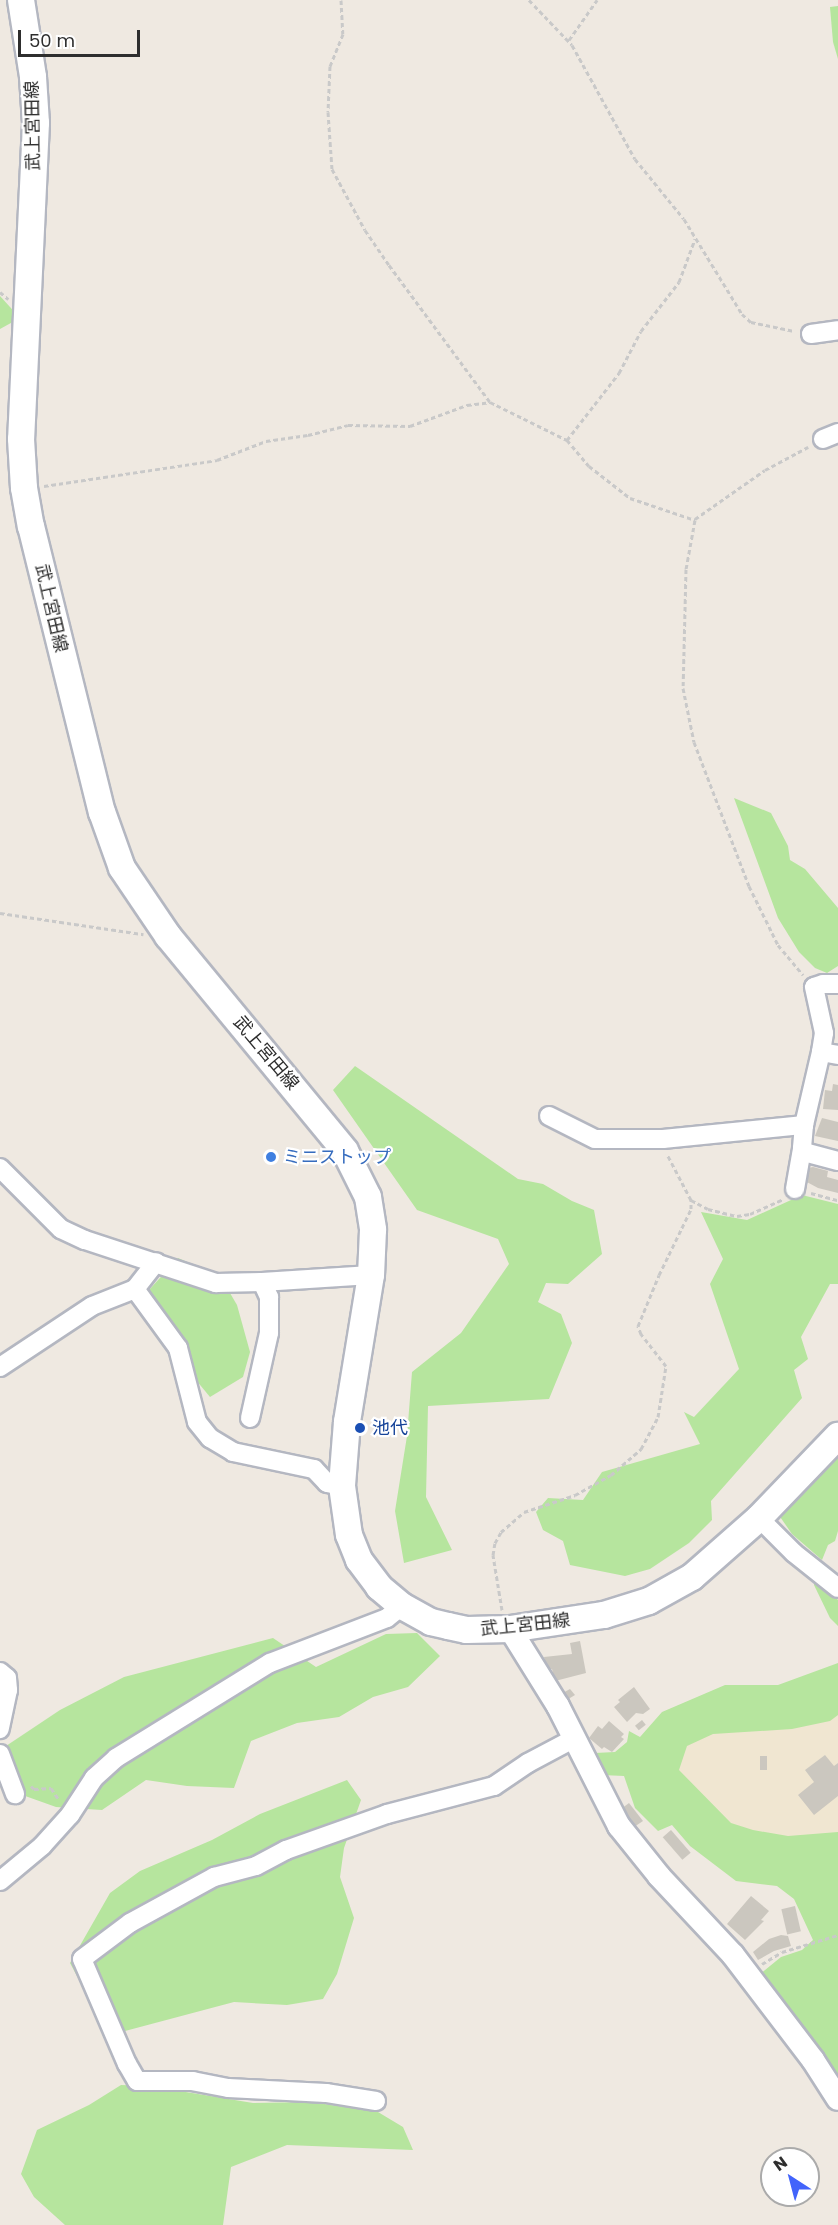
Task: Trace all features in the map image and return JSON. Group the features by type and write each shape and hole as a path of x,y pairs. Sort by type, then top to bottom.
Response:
{"main road":[{"name":"武上宮田線","path":"21,0 33,77 36,123 21,439 24,488 65,668 108,834 127,877 168,936 314,1111 354,1166 368,1197 371,1213 371,1275 347,1422 342,1486 344,1514 356,1554 379,1587 402,1606 431,1622 467,1629 510,1629 604,1615 650,1601 692,1577 759,1518 838,1436"}],"street":[{"path":"811,334 838,330"},
{"path":"795,1189 804,1125 830,1054 814,987 823,984 838,984"},
{"path":"549,1116 595,1139 659,1139 804,1125"},
{"path":"802,1149 804,1152 838,1161"},
{"path":"0,1168 61,1229 85,1240 216,1283 371,1275"},
{"path":"0,1367 92,1306 135,1289 156,1262"},
{"path":"250,1418 269,1333 269,1296 262,1282"},
{"path":"135,1289 178,1348 197,1422 210,1438 233,1452 314,1469 327,1483 342,1486"},
{"path":"759,1518 794,1553 838,1588"},
{"path":"0,1881 42,1846 70,1815 94,1778 116,1758 270,1663 387,1618 402,1606"},
{"path":"510,1629 549,1689 619,1826 645,1860 733,1955 813,2060 838,2099"},
{"path":"0,1672 7,1678 8,1690 0,1729"},
{"path":"376,2101 326,2093 228,2088 193,2081 137,2081 127,2064 82,1959 130,1923 214,1877 256,1866 286,1850 387,1814 494,1786 528,1763 575,1738"},
{"path":"0,1754 21,1788"}],"path":[{"path":"341,0 343,34 330,66 328,112 332,169 365,230 490,402 567,440 589,466 630,498 694,520"},
{"path":"529,0 568,40 635,159 684,219 742,314 751,322 811,334"},
{"path":"568,40 597,0"},
{"path":"567,440 619,373 641,331 679,282 695,239"},
{"path":"24,488 216,460 266,441 308,435 348,425 410,426 467,405 490,402"},
{"path":"814,987 778,945 754,896 694,742 683,688 686,569 694,520 765,470 830,436"},
{"path":"0,913 133,934 168,936"},
{"path":"510,1629 502,1612 495,1572 495,1543 501,1532 524,1512 575,1495 610,1475 635,1455 651,1434 658,1417 666,1366 641,1334 638,1326 659,1275 691,1209 691,1200 659,1139"},
{"path":"691,1200 708,1209 737,1216 750,1214 781,1201 795,1189 838,1200"},
{"path":"21,1788 51,1788 70,1815"},
{"path":"748,1976 782,1952 838,1935"}],"shaded area":[{"path":"838,1697 838,1869 783,1874 665,1772 683,1737"}],"green space":[{"path":"838,6 838,59 833,42 830,7"},
{"path":"0,296 20,318 0,329"},
{"path":"734,798 771,813 788,846 790,860 805,869 838,908 838,966 827,973 815,968 799,952 778,918"},
{"path":"355,1066 518,1179 543,1184 572,1201 594,1210 602,1254 568,1284 546,1283 538,1302 561,1314 572,1343 549,1399 428,1406 426,1497 452,1550 404,1563 395,1511 407,1436 412,1372 461,1333 509,1264 498,1239 417,1210 333,1090"},
{"path":"802,1195 838,1204 838,1284 830,1284 801,1337 808,1359 794,1370 802,1398 711,1501 712,1520 689,1543 650,1569 625,1576 570,1565 563,1541 543,1530 536,1512 548,1498 583,1500 602,1472 700,1444 684,1412 694,1417 739,1369 710,1284 723,1259 701,1212 747,1220"},
{"path":"178,1258 220,1276 237,1305 250,1352 243,1377 210,1397 144,1317 149,1290"},
{"path":"838,1446 838,1531 835,1541 828,1545 822,1560 792,1534 776,1511"},
{"path":"817,1577 838,1600 838,1626 830,1618 814,1585 814,1579"},
{"path":"417,1633 440,1656 408,1687 373,1697 339,1717 297,1723 251,1741 234,1788 187,1786 146,1780 102,1810 56,1807 0,1787 0,1750 60,1710 124,1677 273,1638 316,1667 386,1634"},
{"path":"838,1663 838,1715 830,1721 792,1729 713,1734 687,1746 679,1770 731,1823 753,1830 788,1836 838,1832 838,2083 760,1974 781,1957 802,1950 813,1940 794,1899 777,1886 736,1881 690,1846 672,1825 658,1831 635,1808 624,1776 602,1775 595,1753 615,1752 627,1742 629,1731 640,1737 662,1712 725,1685 778,1685"},
{"path":"347,1780 361,1800 344,1848 340,1877 354,1918 337,1974 323,1999 287,2005 234,2002 125,2031 105,1996 78,1978 70,1963 110,1893 140,1871 212,1840 260,1814"},
{"path":"121,2085 149,2086 253,2103 311,2102 378,2112 403,2127 413,2150 287,2145 231,2167 223,2225 65,2225 34,2197 21,2174 37,2130 89,2105"}],"building":[{"path":"833,1084 838,1085 838,1110 823,1109 825,1090 832,1091"},
{"path":"822,1118 838,1122 838,1141 815,1136"},
{"path":"808,1168 828,1171 827,1177 838,1180 838,1193 818,1188 805,1181"},
{"path":"580,1641 586,1673 555,1681 552,1669 546,1670 544,1657 572,1654 570,1643"},
{"path":"634,1687 650,1709 643,1714 636,1713 627,1722 614,1707 620,1702 618,1700"},
{"path":"570,1689 575,1695 565,1701 561,1694"},
{"path":"642,1720 646,1725 639,1730 635,1726"},
{"path":"609,1721 624,1734 621,1737 624,1739 612,1752 604,1747 602,1749 589,1738 598,1726 602,1729"},
{"path":"825,1755 834,1766 838,1763 838,1796 814,1815 798,1795 814,1782 805,1770"},
{"path":"760,1756 767,1756 767,1770 760,1770"},
{"path":"629,1803 643,1821 631,1829 621,1809"},
{"path":"671,1830 691,1853 682,1860 663,1837"},
{"path":"751,1896 769,1911 761,1920 764,1921 745,1940 727,1924"},
{"path":"795,1906 801,1931 787,1934 781,1909"},
{"path":"781,1935 788,1936 791,1946 774,1951 758,1960 753,1952 769,1939"}],"place":[{"name":"ミニストップ","path":"271,1157"},
{"name":"池代","path":"360,1428"}]}
